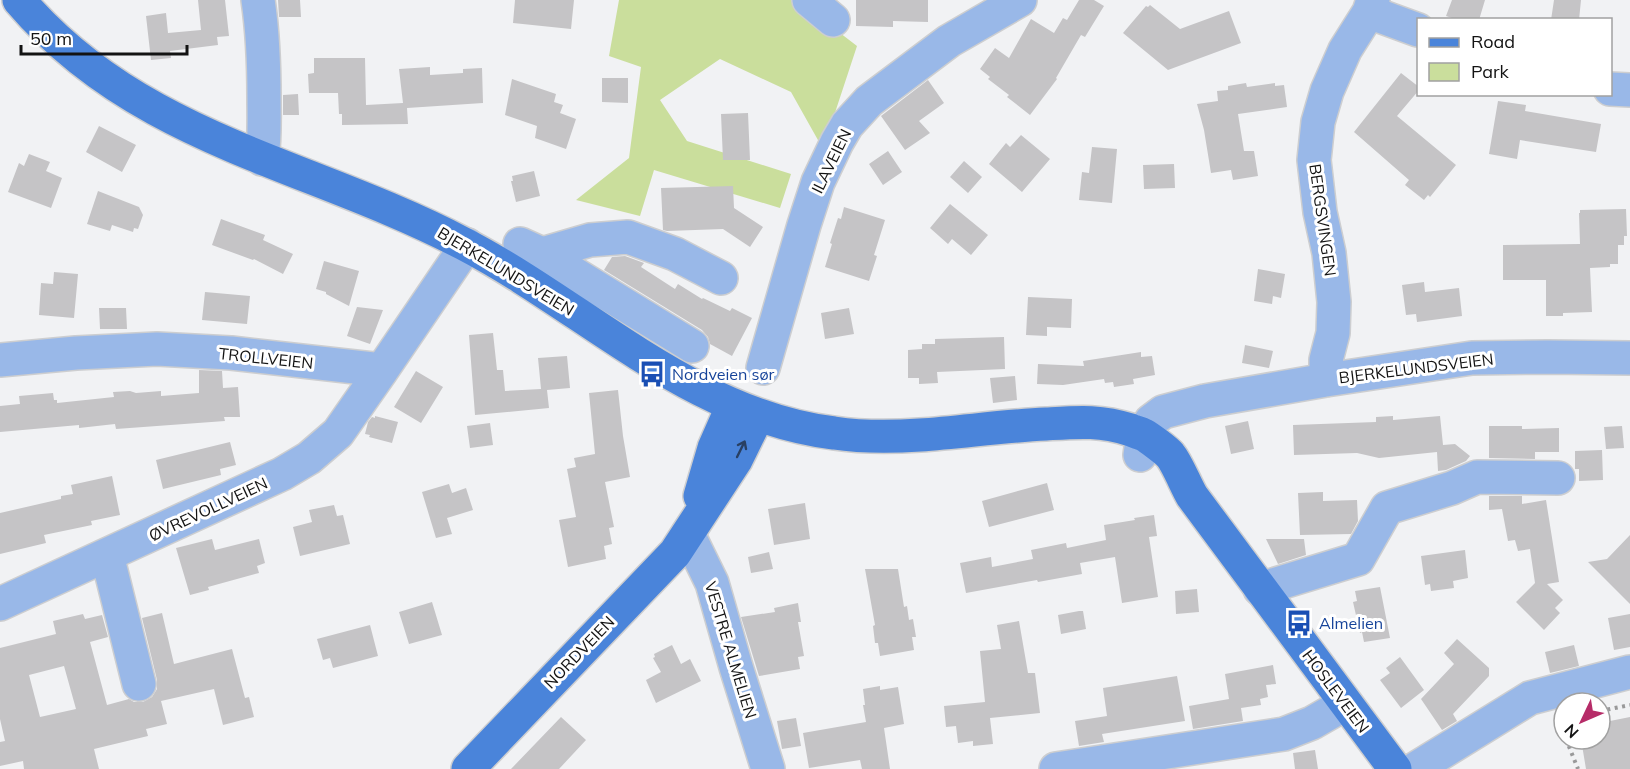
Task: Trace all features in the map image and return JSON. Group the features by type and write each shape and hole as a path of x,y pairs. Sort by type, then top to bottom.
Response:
{"main road":[{"name":"BJERKELUNDSVEIEN","path":"19,0 71,52 113,84 167,116 262,159 397,212 467,245 506,267 645,357 705,392 746,410 773,420 834,433 869,435 915,436 1027,425 1090,422 1112,424 1147,445"},
{"name":"NORDVEIEN","path":"468,769 675,553 688,534 714,448 746,410"},
{"name":"HOSLEVEIEN","path":"1147,445 1170,455 1192,496 1395,769"}],"street":[{"path":"258,0 264,58 262,159"},
{"name":"ILAVEIEN","path":"763,368 815,193 837,142 848,125 868,101 949,41 1020,0"},
{"path":"1371,6 1417,29"},
{"name":"BERGSVINGEN","path":"1326,380 1326,360 1333,333 1334,302 1329,253 1320,212 1314,160 1318,122 1327,91 1345,50 1371,6"},
{"path":"1612,89 1630,90"},
{"path":"692,346 531,249 628,237 675,254 720,278"},
{"path":"382,370 467,245"},
{"name":"TROLLVEIEN","path":"0,360 157,349 231,353 382,370"},
{"name":"BJERKELUNDSVEIEN","path":"1147,445 1205,401 1472,358 1630,358"},
{"name":"ØVREVOLLVEIEN","path":"0,604 282,474 309,458 338,433 382,370"},
{"path":"1260,589 1358,560 1387,508 1452,488 1477,477 1558,478"},
{"name":"VESTRE ALMELIEN","path":"688,534 712,583 768,769"},
{"path":"107,555 139,684"},
{"path":"1415,769 1530,698 1630,672"},
{"path":"1056,769 1284,734 1312,723 1345,704"}],"path":[{"path":"1612,709 1630,705"},
{"path":"1571,751 1578,769"}],"green space":[{"path":"619,0 797,0 857,46 823,149 791,92 720,59 660,100 687,141 791,174 780,208 654,170 640,216 576,200 629,158 641,67 609,56"}],"building":[{"path":"198,0 225,0 229,36 217,37 218,45 170,51 171,58 151,60 146,16 166,13 168,33 201,30"},
{"path":"278,0 300,0 301,17 279,17"},
{"path":"515,0 574,0 571,29 513,23"},
{"path":"856,0 928,0 928,22 893,21 893,27 856,26"},
{"path":"1079,0 1094,0 1104,6 1085,37 1081,35 1057,79 1030,115 1007,97 1009,95 988,79 990,77 980,69 995,48 1009,58 1031,19 1054,33 1063,18 1067,20"},
{"path":"1452,0 1485,0 1480,18 1446,16"},
{"path":"1554,0 1581,0 1579,18 1551,18"},
{"path":"1150,5 1180,29 1229,11 1241,43 1168,70 1123,33 1146,6"},
{"path":"314,58 365,58 366,105 403,103 399,69 430,67 430,75 463,73 463,69 482,68 483,103 407,108 408,124 342,125 338,93 309,93 308,74 314,73"},
{"path":"1401,73 1417,85 1417,92 1397,116 1456,165 1430,197 1428,195 1424,200 1405,185 1409,180 1354,132"},
{"path":"602,78 628,78 628,103 602,102"},
{"path":"512,79 556,94 554,102 563,105 560,113 576,119 566,149 535,138 537,126 505,115"},
{"path":"928,80 944,103 919,121 930,133 905,150 881,116"},
{"path":"1246,83 1247,87 1275,83 1275,86 1284,85 1287,107 1238,114 1244,151 1254,151 1258,176 1233,180 1231,170 1211,173 1197,104 1218,101 1217,91 1228,90 1228,86"},
{"path":"298,94 299,115 283,115 283,95"},
{"path":"1498,101 1526,105 1525,111 1601,124 1596,152 1520,140 1517,159 1489,154"},
{"path":"748,113 750,160 723,160 721,114"},
{"path":"99,126 136,145 122,172 86,152"},
{"path":"1021,135 1050,159 1022,192 989,164 1006,143 1010,147"},
{"path":"1092,147 1117,149 1112,203 1079,200 1082,172 1089,173"},
{"path":"888,151 902,172 883,185 869,164"},
{"path":"29,154 50,162 46,171 62,178 51,208 8,192 19,163 24,166"},
{"path":"964,161 982,177 968,193 950,177"},
{"path":"1174,164 1175,188 1144,189 1143,165"},
{"path":"534,171 540,196 516,202 512,176"},
{"path":"733,186 734,208 763,227 750,247 723,229 663,230 661,188"},
{"path":"98,191 139,207 143,215 138,229 134,228 133,232 112,225 110,231 87,224"},
{"path":"950,204 988,235 971,255 952,239 948,244 930,228"},
{"path":"844,207 885,220 869,281 825,267 832,244 830,243"},
{"path":"1626,209 1627,236 1624,236 1624,245 1618,245 1618,264 1610,264 1610,267 1590,268 1592,312 1546,316 1546,280 1503,280 1503,245 1580,244 1580,210"},
{"path":"221,219 265,235 263,240 293,254 283,274 254,259 212,245"},
{"path":"625,256 644,263 641,267 675,289 678,284 702,299 730,311 732,308 752,318 732,356 710,344 702,330 604,270 612,257"},
{"path":"324,261 359,271 349,306 326,292 316,289"},
{"path":"1258,269 1285,274 1281,298 1273,296 1272,304 1254,301"},
{"path":"54,272 78,274 74,318 39,315 41,283 53,284"},
{"path":"1424,282 1425,292 1459,288 1462,316 1417,322 1416,314 1406,315 1402,285"},
{"path":"205,292 250,296 247,324 202,320"},
{"path":"1028,297 1072,299 1071,328 1047,327 1047,336 1026,335"},
{"path":"357,307 383,310 370,344 347,336"},
{"path":"99,308 126,308 127,329 100,329"},
{"path":"849,308 854,334 825,339 821,313"},
{"path":"493,333 497,370 503,370 505,391 541,389 538,358 567,356 570,388 547,390 549,408 475,415 469,335"},
{"path":"1004,337 1005,369 937,372 938,383 919,384 919,378 908,378 908,350 922,349 922,344 935,344 935,339"},
{"path":"1245,345 1273,351 1269,368 1242,363"},
{"path":"1141,352 1141,357 1152,356 1155,375 1133,379 1134,384 1114,387 1113,382 1105,383 1104,379 1063,385 1037,384 1038,364 1084,366 1083,361"},
{"path":"199,370 222,371 223,388 238,387 240,417 224,417 225,421 116,429 115,424 0,432 0,406 20,404 19,396 53,393 57,403 114,397 113,392 161,391 161,396 199,393"},
{"path":"416,371 443,387 421,423 394,407"},
{"path":"1015,376 1017,400 993,403 990,378"},
{"path":"618,390 630,477 605,482 614,527 609,528 612,544 604,546 606,559 568,567 559,520 576,517 567,469 576,467 574,458 595,454 589,393"},
{"path":"375,416 398,422 392,443 365,434 368,422"},
{"path":"1393,416 1393,420 1440,416 1443,445 1455,444 1470,456 1466,461 1438,471 1437,452 1379,458 1357,453 1294,455 1293,425 1376,422 1376,417"},
{"path":"1248,421 1254,449 1231,454 1225,426"},
{"path":"490,423 493,445 470,448 467,426"},
{"path":"1489,426 1522,426 1522,429 1559,428 1559,452 1535,452 1535,459 1489,458"},
{"path":"1622,426 1624,448 1606,449 1604,427"},
{"path":"230,442 236,465 220,469 221,475 163,489 156,460"},
{"path":"1602,450 1603,480 1579,481 1579,469 1575,469 1575,451"},
{"path":"112,476 120,515 91,521 92,525 44,535 46,543 0,554 0,513 61,499 61,496 73,494 71,485"},
{"path":"1047,483 1054,510 989,527 982,501"},
{"path":"449,484 452,493 466,488 473,510 447,518 452,534 436,538 422,492"},
{"path":"1323,492 1323,501 1357,500 1358,521 1351,534 1300,535 1298,493"},
{"path":"1489,496 1522,496 1522,504 1546,500 1559,582 1547,584 1563,600 1555,608 1560,613 1544,630 1516,602 1535,583 1530,549 1518,551 1515,540 1508,541 1502,509 1489,510"},
{"path":"805,503 810,539 774,545 768,509"},
{"path":"334,505 337,516 343,515 350,544 300,556 293,527 312,522 309,510"},
{"path":"1154,515 1157,536 1149,537 1158,597 1122,603 1115,557 1080,563 1082,574 966,593 960,563 991,557 992,567 1033,559 1031,550 1066,543 1067,548 1106,540 1104,525"},
{"path":"1630,535 1630,604 1588,562 1607,559"},
{"path":"212,539 215,550 259,539 265,563 257,566 259,573 208,587 209,590 190,595 176,548"},
{"path":"1266,539 1304,539 1306,555 1278,564"},
{"path":"1465,550 1468,578 1453,581 1454,588 1431,591 1430,584 1425,585 1421,556"},
{"path":"769,552 773,569 751,573 748,557"},
{"path":"865,569 898,569 904,607 907,606 909,620 913,619 916,637 912,637 914,650 880,656 878,643 875,643 873,626 875,625"},
{"path":"1380,587 1390,638 1364,642 1353,602 1357,601 1355,591"},
{"path":"1197,589 1199,612 1176,614 1175,591"},
{"path":"432,602 442,635 409,644 399,612"},
{"path":"798,603 801,622 798,622 804,656 798,657 800,669 759,676 741,617 775,612 774,608"},
{"path":"1083,611 1086,629 1061,634 1058,615"},
{"path":"162,613 174,664 232,649 245,698 249,697 254,717 223,725 214,689 161,701 167,724 146,729 148,736 94,749 99,769 24,769 23,761 0,766 0,742 5,741 0,719 0,648 56,634 53,621 83,614 85,619 102,615 108,637 90,642 107,705 129,699 134,702 143,702 152,697 157,689 157,680 142,618","holes":["64,666 76,709 40,717 29,675"]},
{"path":"1630,614 1630,647 1614,650 1608,618"},
{"path":"1019,621 1028,673 1035,673 1040,713 990,718 993,744 973,746 973,741 958,743 956,726 946,727 944,706 985,702 980,651 1001,649 997,625"},
{"path":"370,625 378,656 333,668 330,658 323,660 317,639"},
{"path":"1457,639 1489,668 1489,676 1453,714 1457,721 1442,730 1421,699 1454,664 1444,653"},
{"path":"672,645 681,664 690,659 701,681 656,703 646,680 661,672 653,658 654,654"},
{"path":"1574,645 1579,666 1550,673 1545,652"},
{"path":"1400,657 1424,690 1401,708 1380,680 1390,673 1386,668"},
{"path":"1273,665 1276,684 1266,685 1268,697 1260,699 1261,705 1241,708 1243,721 1193,729 1189,706 1229,699 1225,674"},
{"path":"1177,676 1185,721 1102,734 1104,742 1079,746 1075,721 1107,716 1103,688"},
{"path":"880,686 880,690 898,687 904,724 884,728 890,769 862,769 860,760 809,768 803,733 866,722 863,689"},
{"path":"561,717 586,740 559,769 511,769"},
{"path":"1630,717 1630,769 1586,769 1583,751 1612,751 1612,721"},
{"path":"796,718 801,746 782,749 777,721"},
{"path":"1315,750 1318,769 1295,769 1293,753"}],"place":[{"name":"Nordveien sør","path":"652,374"},
{"name":"Almelien","path":"1299,623"}]}
